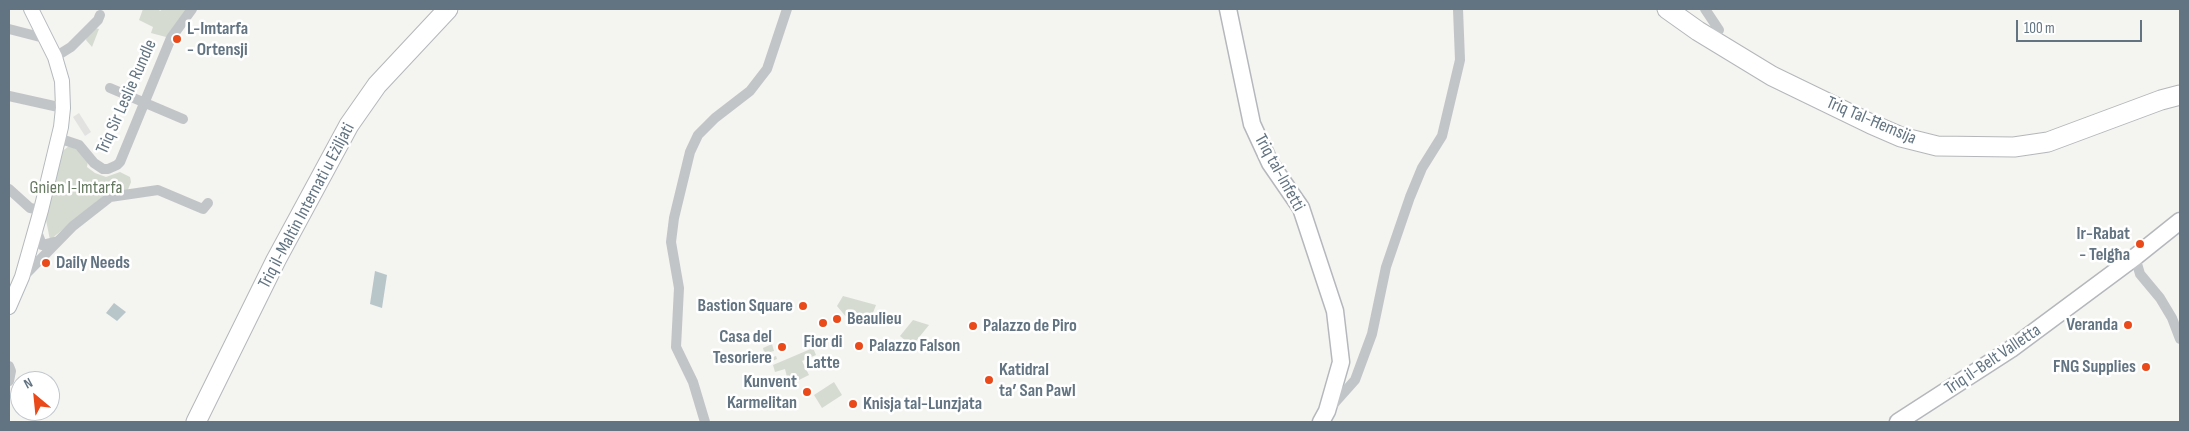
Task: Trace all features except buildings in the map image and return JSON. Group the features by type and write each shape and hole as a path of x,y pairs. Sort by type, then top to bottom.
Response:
{"highway":[{"name":"Triq il-Maltin Internati u Eżiljati","path":"186,422 268,257 343,120 371,81 437,9"},
{"name":"Triq il-Maltin Internati u Eżiljati","path":"196,422 276,260 349,125 377,85 448,9"},
{"name":"Triq Tal-Ħemsija","path":"1668,9 1698,31 1772,76 1901,137 1937,146 2014,147 2048,142 2161,100 2180,95"},
{"name":"Triq Tal-Ħemsija","path":"1687,9 1771,61 1889,120 1951,137 2018,139 2059,130 2180,86"}],"main road":[{"name":"Triq tal-Infetti","path":"1228,9 1252,124 1270,163 1301,208 1335,311 1341,362 1324,417"},
{"name":"Triq il-Belt Valletta","path":"1898,422 2011,349 2135,258 2180,221"}],"street":[{"path":"9,307 22,277 36,229 64,108 62,81 55,57 31,9"},
{"name":"Triq Sir Leslie Rundle","path":"58,138 79,145 99,167 108,170 120,162 171,38 192,9"},
{"path":"705,422 693,382 676,346 679,288 671,242 674,218 690,152 698,135 715,118 750,91 767,69 787,9"},
{"path":"1324,417 1354,380 1372,334 1386,267 1410,197 1422,168 1442,136 1460,60 1458,9"},
{"path":"1705,9 1719,30"},
{"path":"55,57 71,47 98,20 100,14"},
{"path":"9,29 44,38"},
{"path":"110,88 183,119"},
{"path":"9,96 64,108"},
{"path":"9,189 30,208 41,210"},
{"path":"22,277 73,226 110,196 158,190 203,209 208,203"},
{"path":"36,229 42,245 58,241"},
{"path":"30,250 44,255"},
{"path":"2135,258 2140,274 2160,298 2172,318 2180,339"},
{"path":"9,366 11,371 9,381"}],"shaded area":[{"path":"79,113 91,132 85,136 73,117"},
{"path":"375,271 387,275 382,308 370,304"},
{"path":"114,303 126,312 117,321 106,313"}],"green space":[{"path":"143,9 158,9 160,11 163,9 187,9 166,37 151,33 153,27 139,20"},
{"path":"95,28 99,29 92,47 86,40 87,35"},
{"name":"Gnien l-Imtarfa","path":"69,146 81,151 88,161 87,167 95,173 106,177 120,172 130,177 131,182 127,192 107,193 50,240 45,215 60,153"},
{"path":"843,296 876,305 871,318 862,315 858,321 855,320 852,324 837,306"},
{"path":"913,320 929,325 912,346 900,336"},
{"path":"772,344 774,351 766,353 768,359 776,356 777,359 767,363 763,348"},
{"path":"813,348 816,355 802,361 809,375 789,385 785,369 775,372 773,365"},
{"path":"834,382 842,395 822,408 814,395"}],"place":[{"name":"L-Imtarfa - Ortensji","path":"177,39"},
{"name":"Ir-Rabat - Telgħa","path":"2140,244"},
{"name":"Daily Needs","path":"46,263"},
{"name":"Bastion Square","path":"803,306"},
{"name":"Beaulieu","path":"837,319"},
{"name":"Fior di Latte","path":"823,323"},
{"name":"Veranda","path":"2128,325"},
{"name":"Palazzo de Piro","path":"973,326"},
{"name":"Palazzo Falson","path":"859,346"},
{"name":"Casa del Tesoriere","path":"782,347"},
{"name":"FNG Supplies","path":"2146,367"},
{"name":"Katidral ta’ San Pawl","path":"989,380"},
{"name":"Kunvent Karmelitan","path":"807,392"},
{"name":"Knisja tal-Lunzjata","path":"853,404"}]}
